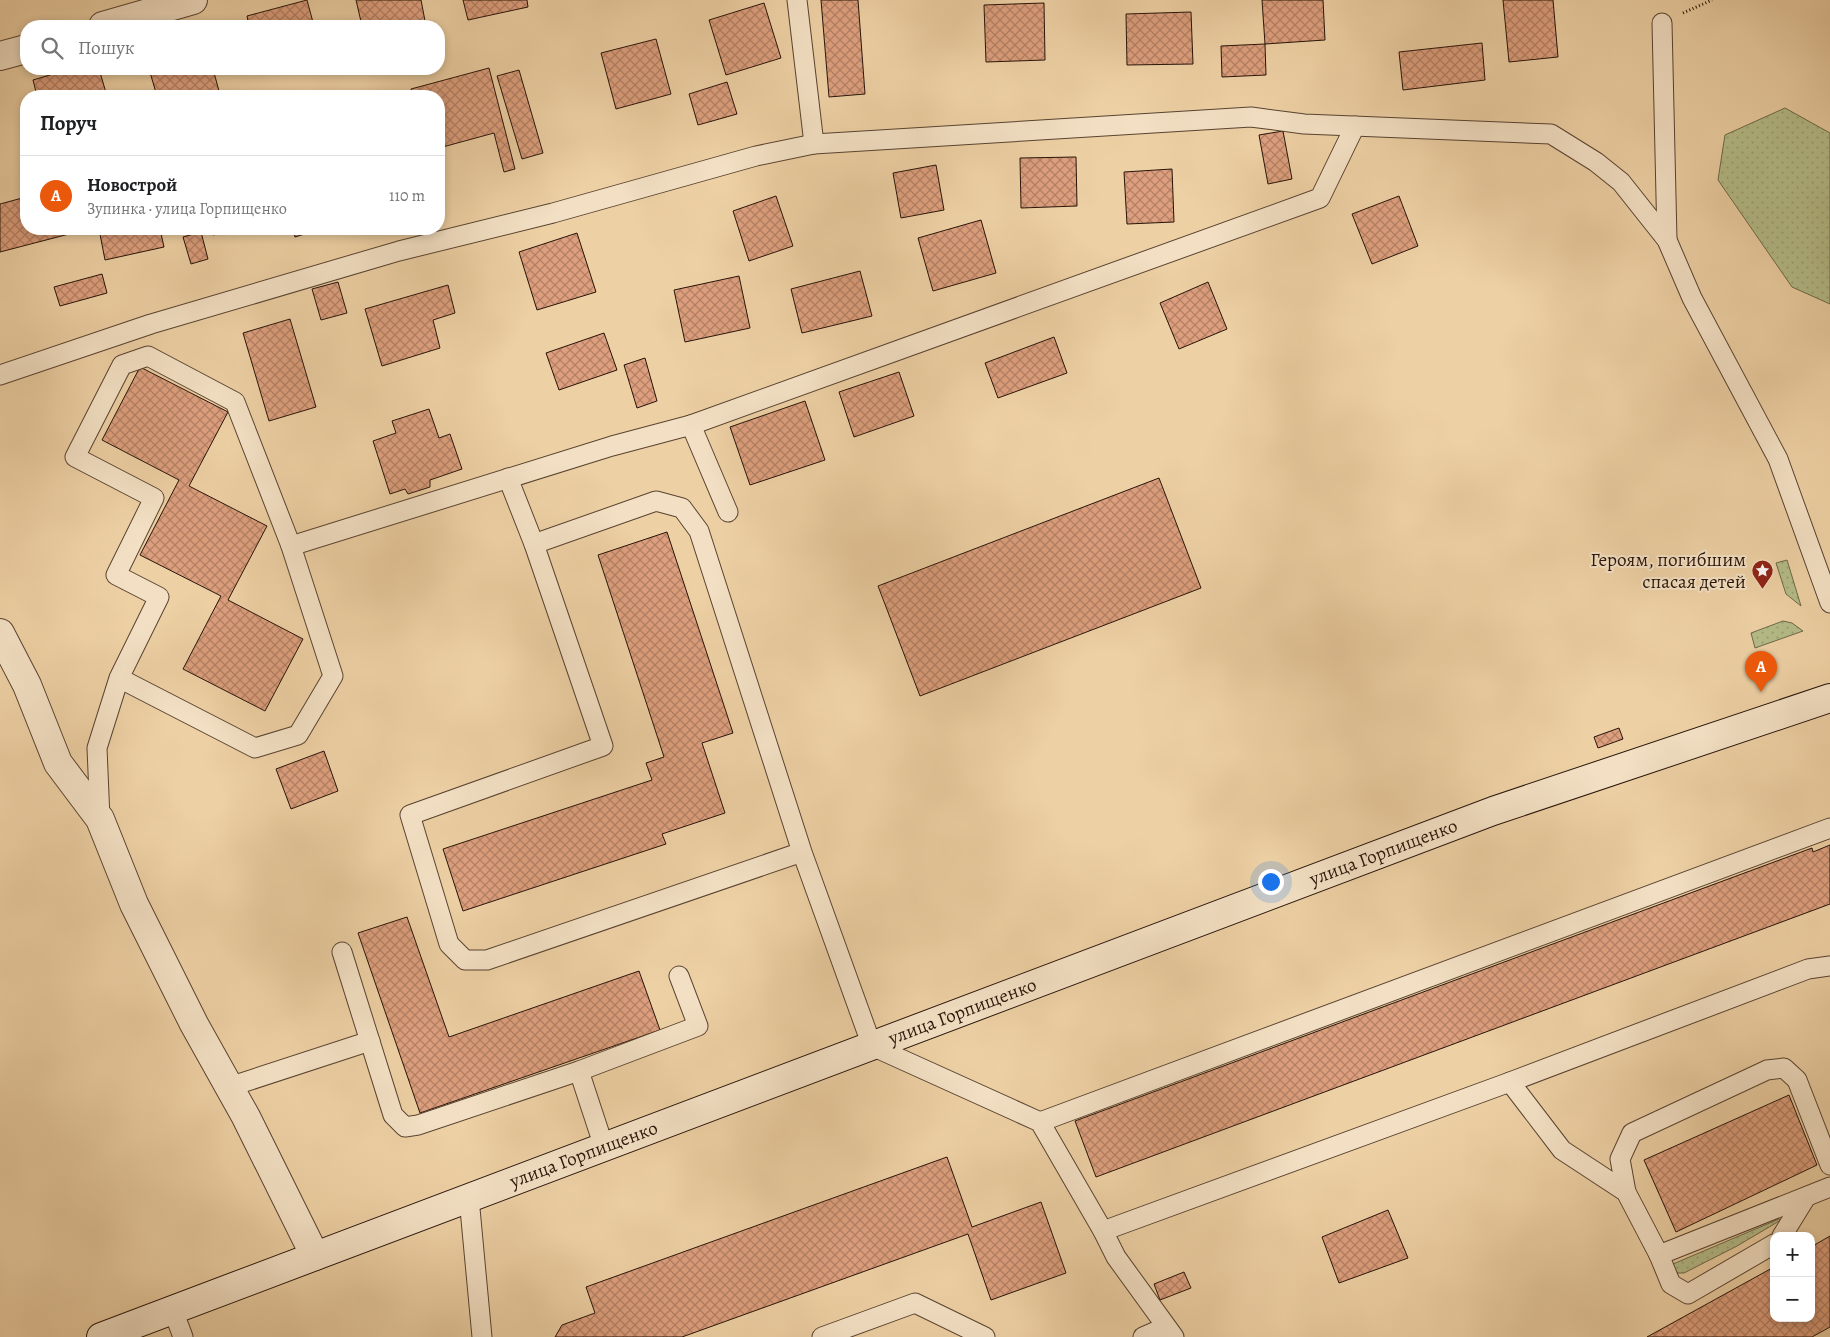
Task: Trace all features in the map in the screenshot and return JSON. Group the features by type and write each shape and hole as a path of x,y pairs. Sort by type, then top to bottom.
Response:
{"main road":[{"path":"124,20 193,0"},
{"path":"0,56 20,50"},
{"path":"0,633 27,685 58,763 100,819 134,904 194,1024 229,1087 315,1256"},
{"name":"улица Горпищенко","path":"101,1337 1493,811 1830,698"}],"lane":[{"path":"797,0 814,144"},
{"path":"1662,23 1668,240"},
{"path":"0,376 151,324 399,251 553,213 756,156 814,144 1251,117 1304,124 1551,134 1596,162 1621,182 1668,240 1692,298 1778,459 1830,602"},
{"path":"291,546 612,446 691,425 1320,198 1355,126"},
{"path":"100,819 97,748 119,678 159,597 116,575 154,498 75,457 122,365 148,356 236,402 291,546 333,676 298,735 255,748 119,678"},
{"path":"691,425 728,512"},
{"path":"508,478 534,544 604,746 410,814 449,944 465,960 487,960 802,852"},
{"path":"534,544 656,501 682,508 699,531 802,852 872,1046 1040,1122 1104,1231 1116,1256 1170,1332 1143,1337"},
{"path":"1040,1122 1830,828"},
{"path":"342,952 393,1115 405,1127 418,1125 579,1071 698,1026 679,976"},
{"path":"1104,1231 1510,1082 1808,969 1830,966"},
{"path":"229,1087 370,1041"},
{"path":"1770,1246 1688,1294 1671,1284 1659,1255 1626,1192 1620,1159 1632,1133 1767,1070 1784,1068 1797,1080 1830,1165"},
{"path":"579,1071 604,1147"},
{"path":"1510,1082 1562,1150 1626,1192"},
{"path":"1659,1255 1830,1187"},
{"path":"1784,1232 1806,1197"},
{"path":"469,1198 482,1337"},
{"path":"822,1337 915,1303 985,1337"},
{"path":"173,1310 183,1337"}],"green space":[{"path":"1785,108 1830,133 1830,304 1792,287 1718,180 1725,135"},
{"path":"1787,560 1801,606 1786,594 1776,563"},
{"path":"1783,621 1792,623 1803,631 1755,648 1751,633"},
{"path":"1779,1219 1781,1220 1737,1246 1684,1273 1678,1273 1671,1268 1673,1264"}],"building":[{"path":"307,0 312,20 248,20 247,16"},
{"path":"356,0 421,0 425,20 361,20"},
{"path":"463,0 527,0 528,7 468,20"},
{"path":"821,0 858,0 865,94 829,97"},
{"path":"1262,0 1323,0 1325,40 1265,44"},
{"path":"1503,0 1553,0 1558,57 1509,62"},
{"path":"764,3 781,58 726,75 709,20"},
{"path":"1044,3 1045,60 986,62 984,5"},
{"path":"1191,12 1193,64 1127,65 1126,14"},
{"path":"656,39 671,94 616,109 601,53"},
{"path":"1482,43 1485,80 1403,90 1399,52"},
{"path":"1265,44 1266,75 1222,77 1221,46"},
{"path":"489,68 515,169 504,172 494,133 445,146 445,90 411,89"},
{"path":"519,70 543,153 522,159 497,76"},
{"path":"50,75 101,75 105,90 36,90 33,80"},
{"path":"151,75 215,75 219,90 155,90"},
{"path":"727,82 737,114 698,125 689,94"},
{"path":"1283,131 1292,179 1268,184 1259,135"},
{"path":"1076,157 1077,206 1021,208 1020,158"},
{"path":"936,165 944,210 901,218 893,173"},
{"path":"1172,169 1174,222 1127,224 1124,172"},
{"path":"776,196 793,246 749,261 733,211"},
{"path":"1399,196 1418,246 1372,264 1352,214"},
{"path":"20,199 20,235 65,235 0,252 0,204"},
{"path":"981,220 996,273 933,291 918,238"},
{"path":"577,233 596,292 537,310 519,252"},
{"path":"100,235 161,235 164,247 105,260"},
{"path":"202,235 208,259 191,264 183,237"},
{"path":"860,271 872,316 802,333 791,289"},
{"path":"102,274 107,293 60,306 54,287"},
{"path":"739,276 750,328 685,342 674,290"},
{"path":"338,282 347,313 321,320 312,289"},
{"path":"1208,282 1227,329 1179,349 1160,303"},
{"path":"448,285 455,313 433,320 440,348 382,366 365,309"},
{"path":"290,319 316,407 269,421 243,333"},
{"path":"604,333 617,370 559,390 546,353"},
{"path":"1054,337 1067,373 998,398 985,363"},
{"path":"645,358 657,401 637,408 624,365"},
{"path":"140,367 228,412 189,486 267,526 228,600 303,639 265,711 183,669 221,596 140,555 179,480 102,440"},
{"path":"899,372 914,416 854,437 839,392"},
{"path":"805,401 825,460 750,485 730,427"},
{"path":"429,409 439,438 450,434 462,469 430,480 430,487 408,494 405,489 390,494 373,441 396,433 392,421"},
{"path":"1159,478 1201,588 920,696 878,586"},
{"path":"667,532 733,733 702,743 725,813 662,834 666,844 463,911 443,849 652,780 646,763 664,757 598,555"},
{"path":"1619,728 1623,739 1598,748 1594,737"},
{"path":"324,751 338,791 291,809 276,769"},
{"path":"1830,845 1830,904 1096,1177 1075,1121 1812,848 1813,852"},
{"path":"407,917 449,1037 639,971 660,1030 420,1113 358,933"},
{"path":"1789,1095 1817,1165 1676,1232 1644,1160"},
{"path":"947,1157 972,1227 1041,1202 1066,1273 991,1300 968,1234 682,1337 555,1337 562,1325 595,1313 586,1287"},
{"path":"1388,1210 1408,1258 1339,1283 1322,1237"},
{"path":"1830,1236 1830,1327 1812,1337 1647,1337 1770,1269 1770,1322 1815,1322 1815,1245"},
{"path":"1184,1272 1191,1288 1160,1300 1154,1284"}],"place":[{"name":"Героям, погибшим спасая детей","path":"1762,590"},
{"name":"Новострой","path":"1761,692"}]}
